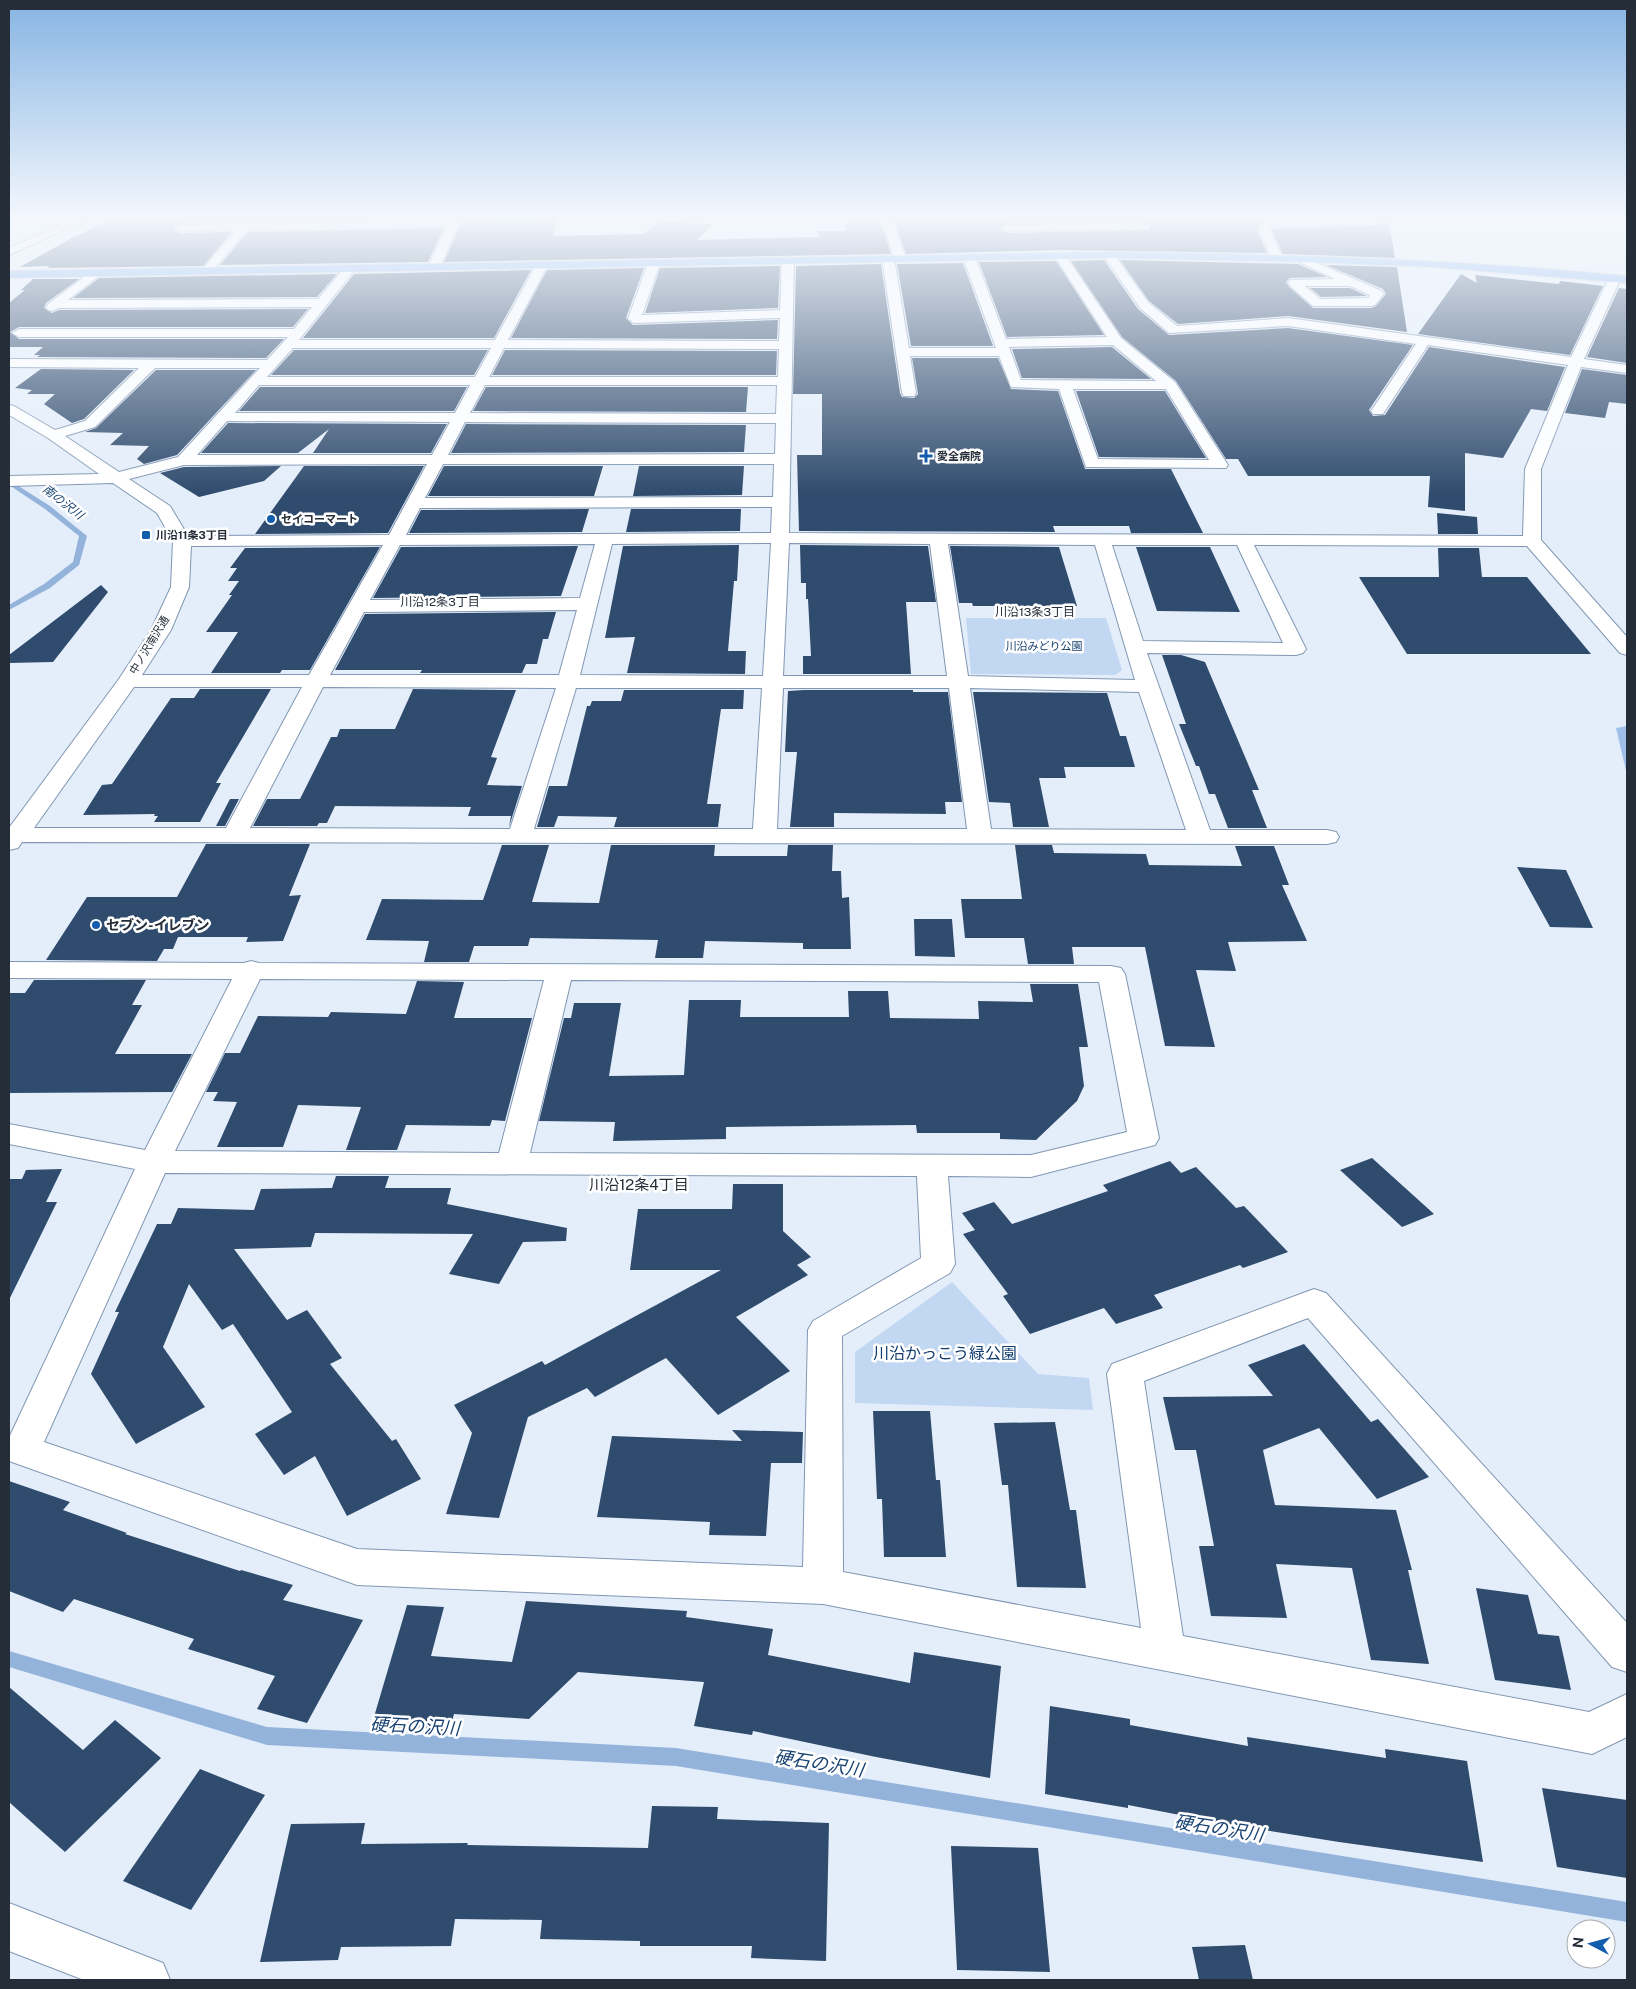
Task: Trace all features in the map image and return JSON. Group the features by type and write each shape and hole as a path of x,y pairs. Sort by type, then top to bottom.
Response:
{"street":[{"path":"14,336 49,310"},
{"path":"184,460 316,310"},
{"path":"234,835 518,310"},
{"path":"637,310 634,319 689,318 731,314 787,314"},
{"path":"764,836 780,538 787,310"},
{"path":"900,310 909,393"},
{"path":"989,310 1016,384 1170,385"},
{"path":"1065,385 1092,464 1220,465 1170,385 1116,341 1096,310"},
{"path":"1150,310 1174,330 1288,322 1627,369"},
{"path":"1604,310 1576,362 1533,470 1532,541 1627,649"},
{"path":"14,336 293,338 499,345 786,345"},
{"path":"904,352 1116,341"},
{"path":"1378,411 1424,341"},
{"path":"9,363 270,364"},
{"path":"53,435 90,424 151,364"},
{"path":"255,381 784,381"},
{"path":"9,409 53,435 164,510 182,542 605,538 1532,541"},
{"path":"223,417 784,419"},
{"path":"9,481 115,478 184,460 782,459"},
{"path":"415,503 781,502"},
{"path":"520,836 568,681 605,538"},
{"path":"938,538 960,682 980,837"},
{"path":"1102,540 1134,647 1201,837"},
{"path":"1134,647 1296,649 1243,540"},
{"name":"中ノ沢南沢通","path":"12,839 128,680 161,630 180,587 182,542"},
{"path":"358,606 588,604"},
{"path":"128,680 960,682 1147,686"},
{"path":"12,839 234,835 1326,838"},
{"path":"9,970 251,969 1111,974 1144,1138 1031,1166 932,1166 154,1162 9,1134"},
{"path":"251,969 154,1162 22,1450 357,1567 823,1586 1592,1733 1627,1714"},
{"path":"512,1164 560,971"},
{"path":"823,1586 826,1330 938,1264 932,1166"},
{"path":"1165,1652 1125,1374 1314,1302 1627,1653"},
{"path":"9,1927 137,1979"}],"green space":[{"name":"川沿みどり公園","path":"966,618 1106,618 1122,670 1115,675 971,674"},
{"name":"川沿かっこう緑公園","path":"952,1282 1038,1374 1089,1378 1093,1410 855,1403 855,1352"}],"shaded area":[{"path":"1627,726 1627,775 1616,728"}],"building":[{"path":"9,310 47,310 52,313 59,310 307,310 293,327 19,327 10,332 19,339 284,339 266,358 37,357 40,355 34,355 43,347 9,347"},
{"path":"325,310 509,310 494,338 303,338"},
{"path":"526,310 629,310 626,318 633,325 778,320 777,339 511,338"},
{"path":"646,310 730,310 645,313"},
{"path":"795,310 888,310 902,397 914,398 918,394 912,358 998,358 1011,389 1058,391 1085,469 1171,469 1203,533 1131,533 1129,526 1053,526 1055,532 799,531 797,455 822,455 822,394 793,394"},
{"path":"905,310 980,310 993,346 911,346"},
{"path":"997,310 1088,310 1104,335 1007,337"},
{"path":"1104,310 1139,310 1169,335 1288,328 1413,345 1369,410 1373,416 1385,415 1429,347 1565,367 1547,411 1531,409 1503,458 1465,453 1465,511 1428,507 1430,476 1248,476 1238,459 1226,459 1176,381 1122,337"},
{"path":"1160,310 1404,310 1407,332 1288,316 1178,324"},
{"path":"1435,310 1592,310 1570,355 1418,334"},
{"path":"1609,310 1627,310 1627,363 1587,357"},
{"path":"1112,347 1151,379 1022,378 1012,349"},
{"path":"294,350 488,350 474,375 271,375"},
{"path":"505,350 777,351 776,375 492,375"},
{"path":"41,369 134,370 84,419 72,423 44,404 55,394 27,394 32,390 15,388"},
{"path":"1582,369 1627,375 1627,404 1609,402 1605,418 1565,413"},
{"path":"156,370 256,370 177,455 144,464 137,459 149,446 110,445 123,433 85,432 96,428"},
{"path":"260,387 467,387 454,411 239,411"},
{"path":"486,387 748,387 746,412 473,411"},
{"path":"1076,391 1165,391 1206,458 1099,457"},
{"path":"228,423 447,424 431,453 313,453 329,429 298,453 201,453"},
{"path":"466,424 746,425 744,452 451,453"},
{"path":"281,466 264,481 199,497 160,473 184,467"},
{"path":"304,466 424,466 388,533 255,534"},
{"path":"444,466 603,466 594,496 428,496"},
{"path":"639,466 744,466 742,495 633,496"},
{"path":"589,509 582,532 409,533 421,510"},
{"path":"631,509 741,509 740,531 626,532"},
{"path":"1437,513 1477,517 1478,534 1438,534"},
{"path":"739,545 737,581 734,581 728,651 746,651 745,674 627,673 635,637 605,638 623,546"},
{"path":"800,545 928,546 936,602 906,602 911,674 803,674 803,656 811,656 806,583 801,583"},
{"path":"578,546 561,596 373,598 401,547"},
{"path":"950,546 1059,547 1077,606 973,606 972,603 959,603"},
{"path":"380,547 310,670 282,670 280,673 211,673 238,632 206,632 232,595 229,595 239,581 228,581 237,568 230,568 245,548"},
{"path":"1136,547 1210,547 1240,612 1157,611"},
{"path":"1438,548 1479,548 1482,577 1527,577 1591,654 1407,654 1359,577 1439,577"},
{"path":"101,585 108,592 53,662 9,663 9,655"},
{"path":"556,612 548,639 543,639 537,664 526,664 522,673 420,673 422,670 335,670 365,614"},
{"path":"1162,655 1181,655 1205,662 1259,790 1252,790 1267,828 1228,828 1215,794 1209,794 1199,766 1196,766 1179,724 1186,724"},
{"path":"200,689 271,689 216,783 221,783 200,822 154,822 158,816 154,816 155,814 83,815 102,785 112,784 171,698 194,698"},
{"path":"413,689 516,690 491,757 497,758 487,785 522,786 509,827 511,816 468,816 471,807 335,806 327,823 319,823 317,826 253,826 267,799 300,799 331,737 337,737 340,729 395,729"},
{"path":"624,690 744,690 743,709 721,709 707,804 721,804 718,827 614,827 617,817 558,816 554,827 537,827 549,786 567,786 587,706 590,706 592,701 621,701"},
{"path":"913,690 913,692 948,692 962,802 945,802 946,814 834,813 834,827 790,827 797,752 785,752 788,691"},
{"path":"973,692 1107,693 1120,736 1126,736 1135,767 1064,767 1066,778 1039,778 1049,827 1013,827 1010,803 989,802"},
{"path":"230,799 239,799 225,826 216,826"},
{"path":"206,844 310,844 289,896 301,895 283,941 246,942 248,937 178,937 173,949 164,949 157,961 46,960 87,897 177,897"},
{"path":"502,845 549,845 532,902 599,903 611,845 715,845 714,856 787,856 788,845 833,845 832,871 841,871 842,898 849,897 851,949 803,949 803,943 705,941 703,958 655,958 658,940 530,938 528,946 474,946 469,962 424,962 429,941 366,940 382,899 483,900"},
{"path":"1015,845 1052,845 1054,853 1146,854 1149,865 1242,866 1235,846 1274,846 1289,885 1282,885 1307,941 1228,942 1236,971 1196,970 1215,1047 1165,1046 1145,947 1072,947 1074,964 1028,964 1024,938 965,938 961,899 1022,899"},
{"path":"1517,867 1566,870 1593,928 1550,927"},
{"path":"914,919 952,919 955,957 915,956"},
{"path":"34,980 146,980 132,1005 142,1005 115,1054 192,1054 172,1092 9,1093 9,993 25,993"},
{"path":"417,981 464,982 454,1018 532,1018 505,1121 492,1120 490,1126 406,1125 397,1150 346,1150 361,1107 298,1105 283,1147 217,1147 237,1102 213,1101 218,1092 206,1092 225,1053 240,1053 258,1016 328,1017 331,1012 406,1014"},
{"path":"1030,984 1078,984 1088,1047 1079,1047 1084,1086 1077,1101 1036,1140 1000,1139 1000,1133 917,1133 916,1125 726,1127 726,1139 613,1141 615,1122 539,1121 564,1018 571,1018 574,1003 621,1003 609,1076 684,1075 689,1000 741,1000 740,1017 849,1017 848,991 888,991 890,1018 979,1019 978,1001 1033,1002"},
{"path":"1372,1158 1434,1214 1402,1227 1340,1170"},
{"path":"1170,1161 1181,1173 1196,1167 1236,1208 1244,1206 1288,1252 1243,1268 1240,1265 1154,1295 1163,1308 1116,1324 1104,1308 1030,1334 1003,1296 1008,1294 963,1234 975,1230 962,1213 994,1202 1012,1224 1108,1191 1103,1185"},
{"path":"62,1169 46,1202 57,1202 9,1300 9,1179 22,1179 26,1170"},
{"path":"336,1176 389,1176 385,1188 451,1188 447,1204 567,1228 566,1241 523,1242 499,1284 449,1274 473,1234 315,1233 311,1247 234,1249 287,1320 307,1310 342,1358 330,1364 392,1441 396,1439 421,1479 347,1516 315,1456 284,1475 255,1434 292,1412 233,1324 222,1330 189,1284 163,1347 205,1407 136,1444 91,1374 119,1312 115,1312 157,1224 171,1224 178,1208 254,1210 261,1189 332,1188"},
{"path":"733,1184 783,1184 783,1231 811,1257 797,1265 808,1275 736,1317 790,1371 718,1415 666,1358 595,1397 587,1388 528,1417 499,1518 446,1514 472,1433 454,1405 542,1361 545,1365 721,1270 630,1270 638,1209 732,1209"},
{"path":"1304,1344 1371,1422 1378,1419 1429,1477 1377,1499 1319,1428 1263,1450 1275,1505 1396,1510 1412,1570 1408,1570 1429,1664 1371,1660 1352,1568 1276,1564 1287,1618 1211,1616 1199,1546 1214,1546 1196,1450 1175,1450 1163,1397 1273,1396 1248,1365"},
{"path":"873,1411 930,1411 936,1480 940,1480 946,1557 884,1557 882,1499 877,1499"},
{"path":"1055,1422 1070,1510 1076,1510 1086,1588 1017,1587 1008,1485 1002,1485 994,1423"},
{"path":"732,1430 803,1432 802,1463 771,1463 766,1536 709,1535 710,1522 597,1517 612,1436 742,1441"},
{"path":"9,1481 70,1502 63,1510 127,1533 125,1534 240,1571 293,1585 283,1600 363,1620 307,1723 257,1709 275,1676 188,1649 194,1639 74,1599 63,1612 9,1591"},
{"path":"1476,1588 1528,1595 1538,1634 1559,1636 1571,1690 1495,1680"},
{"path":"526,1601 687,1611 686,1617 773,1629 768,1655 910,1683 914,1652 1001,1666 990,1778 876,1757 753,1731 752,1735 694,1726 704,1682 578,1672 529,1719 454,1714 449,1732 371,1727 407,1605 444,1607 431,1656 512,1662"},
{"path":"9,1687 83,1750 115,1720 161,1758 65,1852 9,1802"},
{"path":"1050,1706 1130,1719 1130,1725 1248,1746 1247,1737 1386,1758 1385,1749 1467,1761 1483,1862 1339,1842 1232,1825 1128,1805 1128,1808 1045,1794"},
{"path":"200,1769 265,1795 191,1910 123,1881"},
{"path":"1542,1788 1627,1800 1627,1878 1557,1867"},
{"path":"652,1806 718,1807 717,1819 829,1823 826,1961 751,1958 752,1946 640,1946 640,1941 540,1939 542,1920 455,1919 451,1946 341,1947 338,1960 260,1962 291,1824 365,1823 361,1844 468,1843 467,1845 648,1848"},
{"path":"951,1846 1038,1848 1050,1972 957,1970"},
{"path":"1245,1945 1253,1980 1199,1980 1192,1947"}],"waterway":[{"name":"南の沢川","path":"9,482 48,507 83,536 76,563 47,586 9,608"},
{"name":"硬石の沢川","path":"9,1659 267,1736 676,1757 1627,1912"}],"place":[{"name":"愛全病院","path":"926,456"},
{"name":"セイコーマート","path":"271,519"},
{"name":"川沿11条3丁目","path":"146,535"},
{"name":"セブン-イレブン","path":"96,925"}],"district":[{"name":"川沿12条3丁目","path":"440,602"},
{"name":"川沿13条3丁目","path":"1035,612"},
{"name":"川沿12条4丁目","path":"639,1184"}]}
